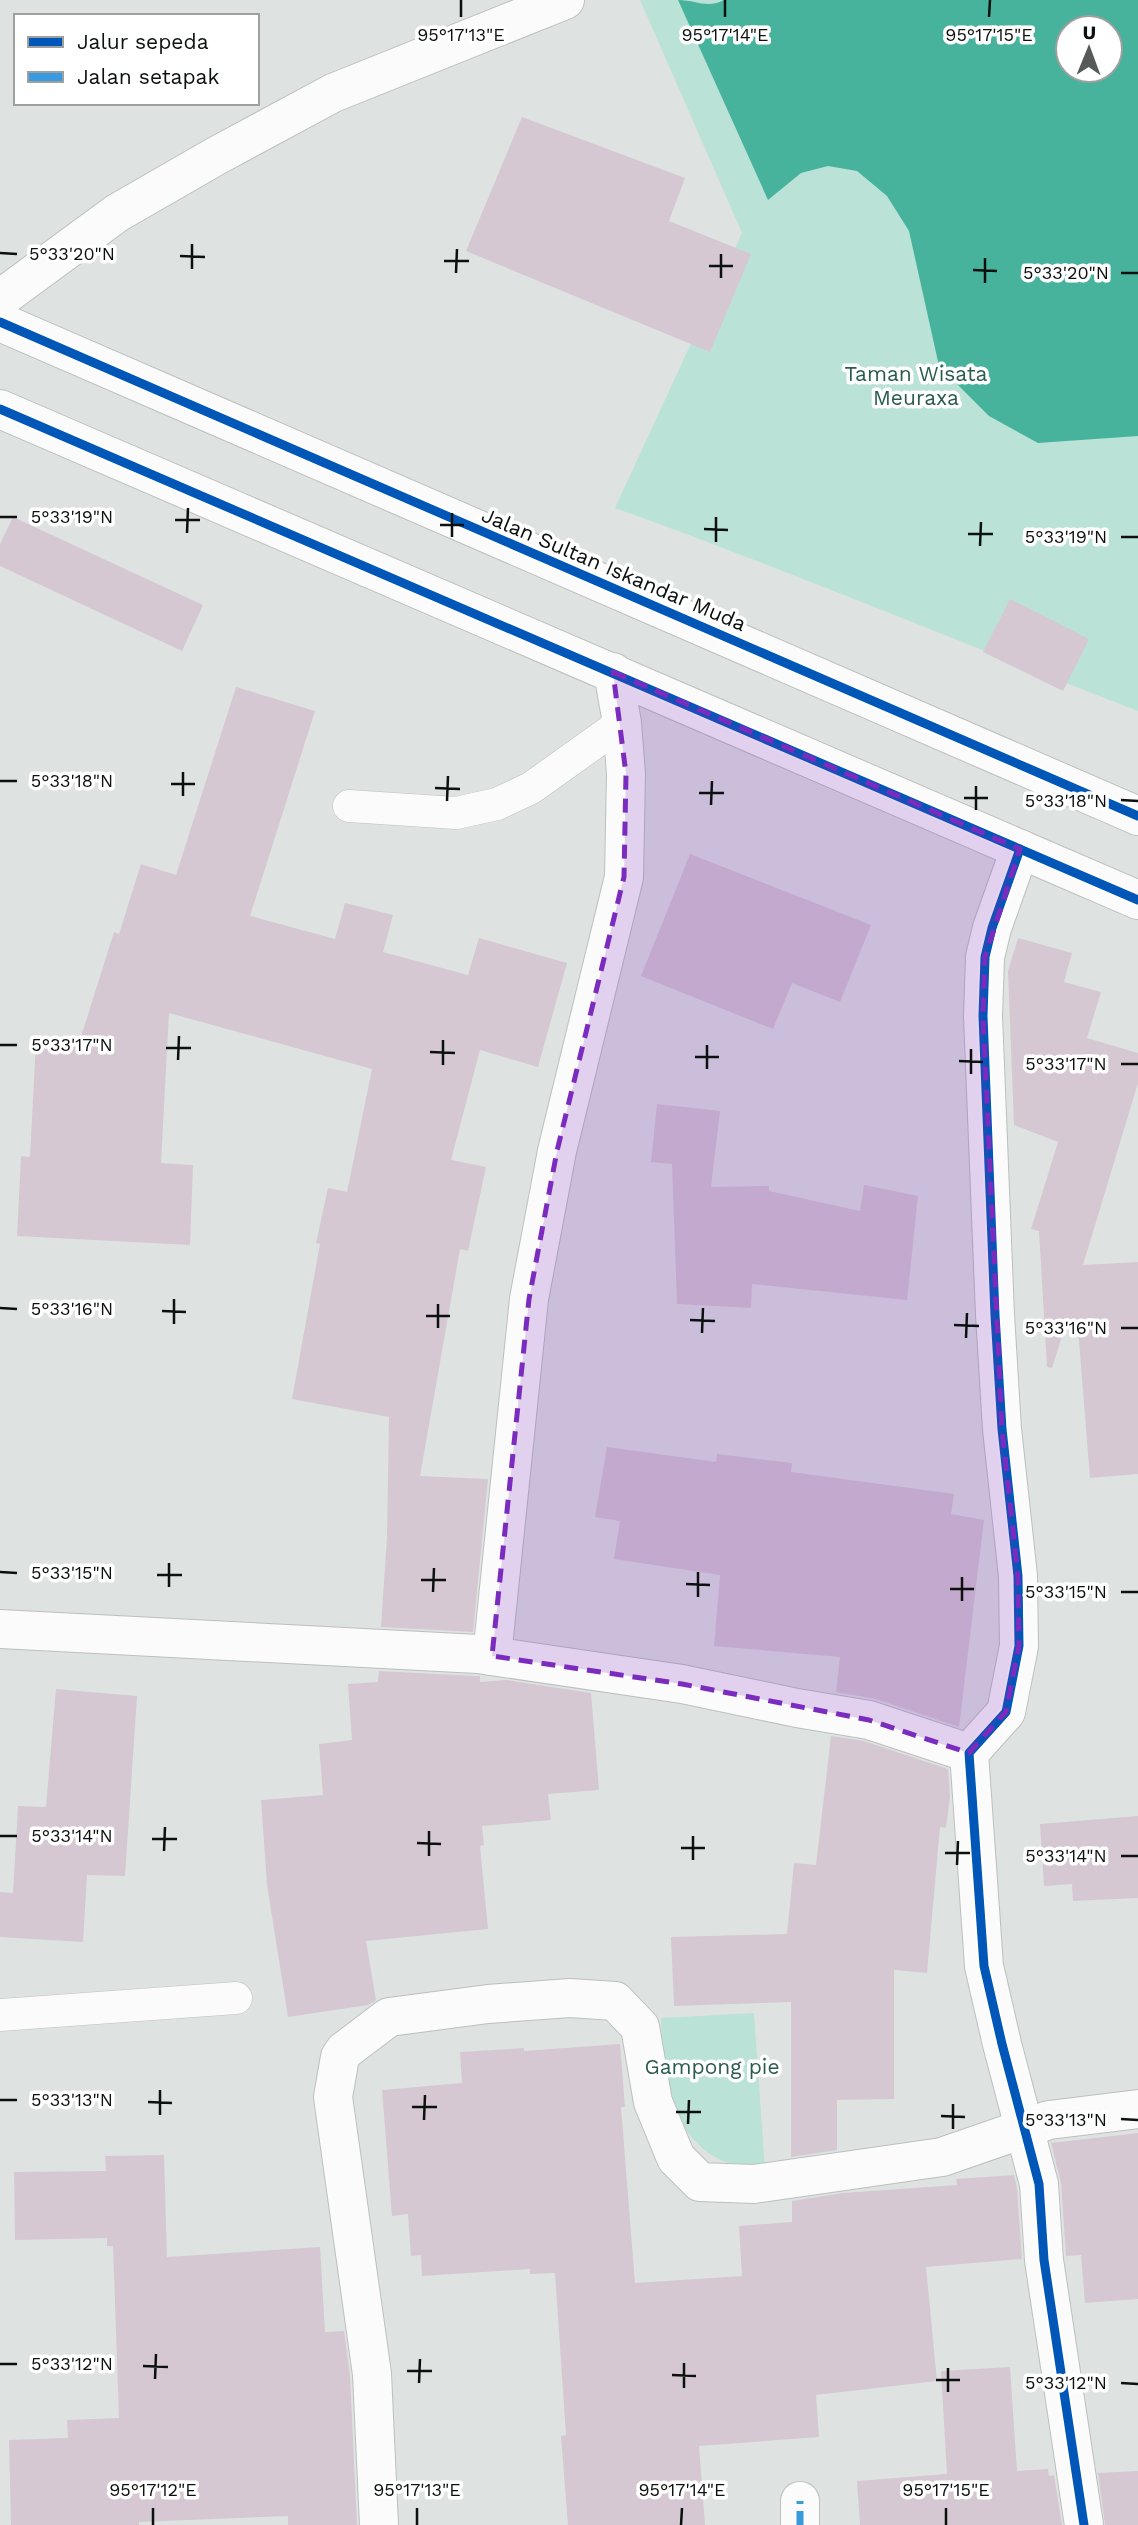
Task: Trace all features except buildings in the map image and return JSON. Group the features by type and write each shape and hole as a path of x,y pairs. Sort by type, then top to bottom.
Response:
{"main road":[{"path":"0,299 117,213 333,93 565,0"},
{"name":"Jalan Sultan Iskandar Muda","path":"0,322 1138,816"},
{"path":"0,409 1138,900"},
{"path":"492,1657 529,1299 557,1152 624,877 626,774 622,723 613,672"},
{"path":"1020,849 992,928 985,957 983,1016 999,1378 1018,1576 1019,1646 1006,1712 969,1753 984,1966 1039,2184 1045,2260 1084,2525"},
{"path":"0,1629 492,1657 682,1684 869,1720 969,1753"},
{"path":"379,2525 372,2374 333,2097 340,2057 344,2051 389,2017 488,2004 570,1998 615,2001 640,2027 653,2102 676,2158 700,2182 754,2184 942,2157 1049,2120 1138,2109"}],"lane":[{"path":"349,806 456,813 497,804 531,788 622,723"},
{"path":"0,2015 236,1998"}],"highlighted area":[{"path":"613,672 1020,849 985,957 983,1016 1002,1429 1018,1576 1019,1646 1006,1712 969,1753 869,1720 682,1684 492,1656 529,1299 557,1151 624,877 626,774"}],"green space":[{"name":"Taman Wisata Meuraxa","path":"640,0 1138,0 1138,711 615,508 742,233"},
{"name":"Gampong pie","path":"754,2013 765,2170 723,2161 701,2147 678,2115 671,2097 663,2057 661,2018"}],"shaded area":[{"path":"678,0 707,4 724,0 1138,0 1138,436 1038,443 989,416 939,366 909,231 887,196 857,171 828,166 801,173 768,200"}],"marked path":[{"path":"800,2501 800,2525"}],"cycle path":[{"path":"0,322 1138,816"},
{"path":"0,409 1138,900"},
{"path":"1020,849 992,928 985,957 983,1016 995,1315 1002,1429 1018,1576 1019,1646 1006,1712 969,1753 984,1966 1039,2184 1044,2260 1084,2525"}]}
